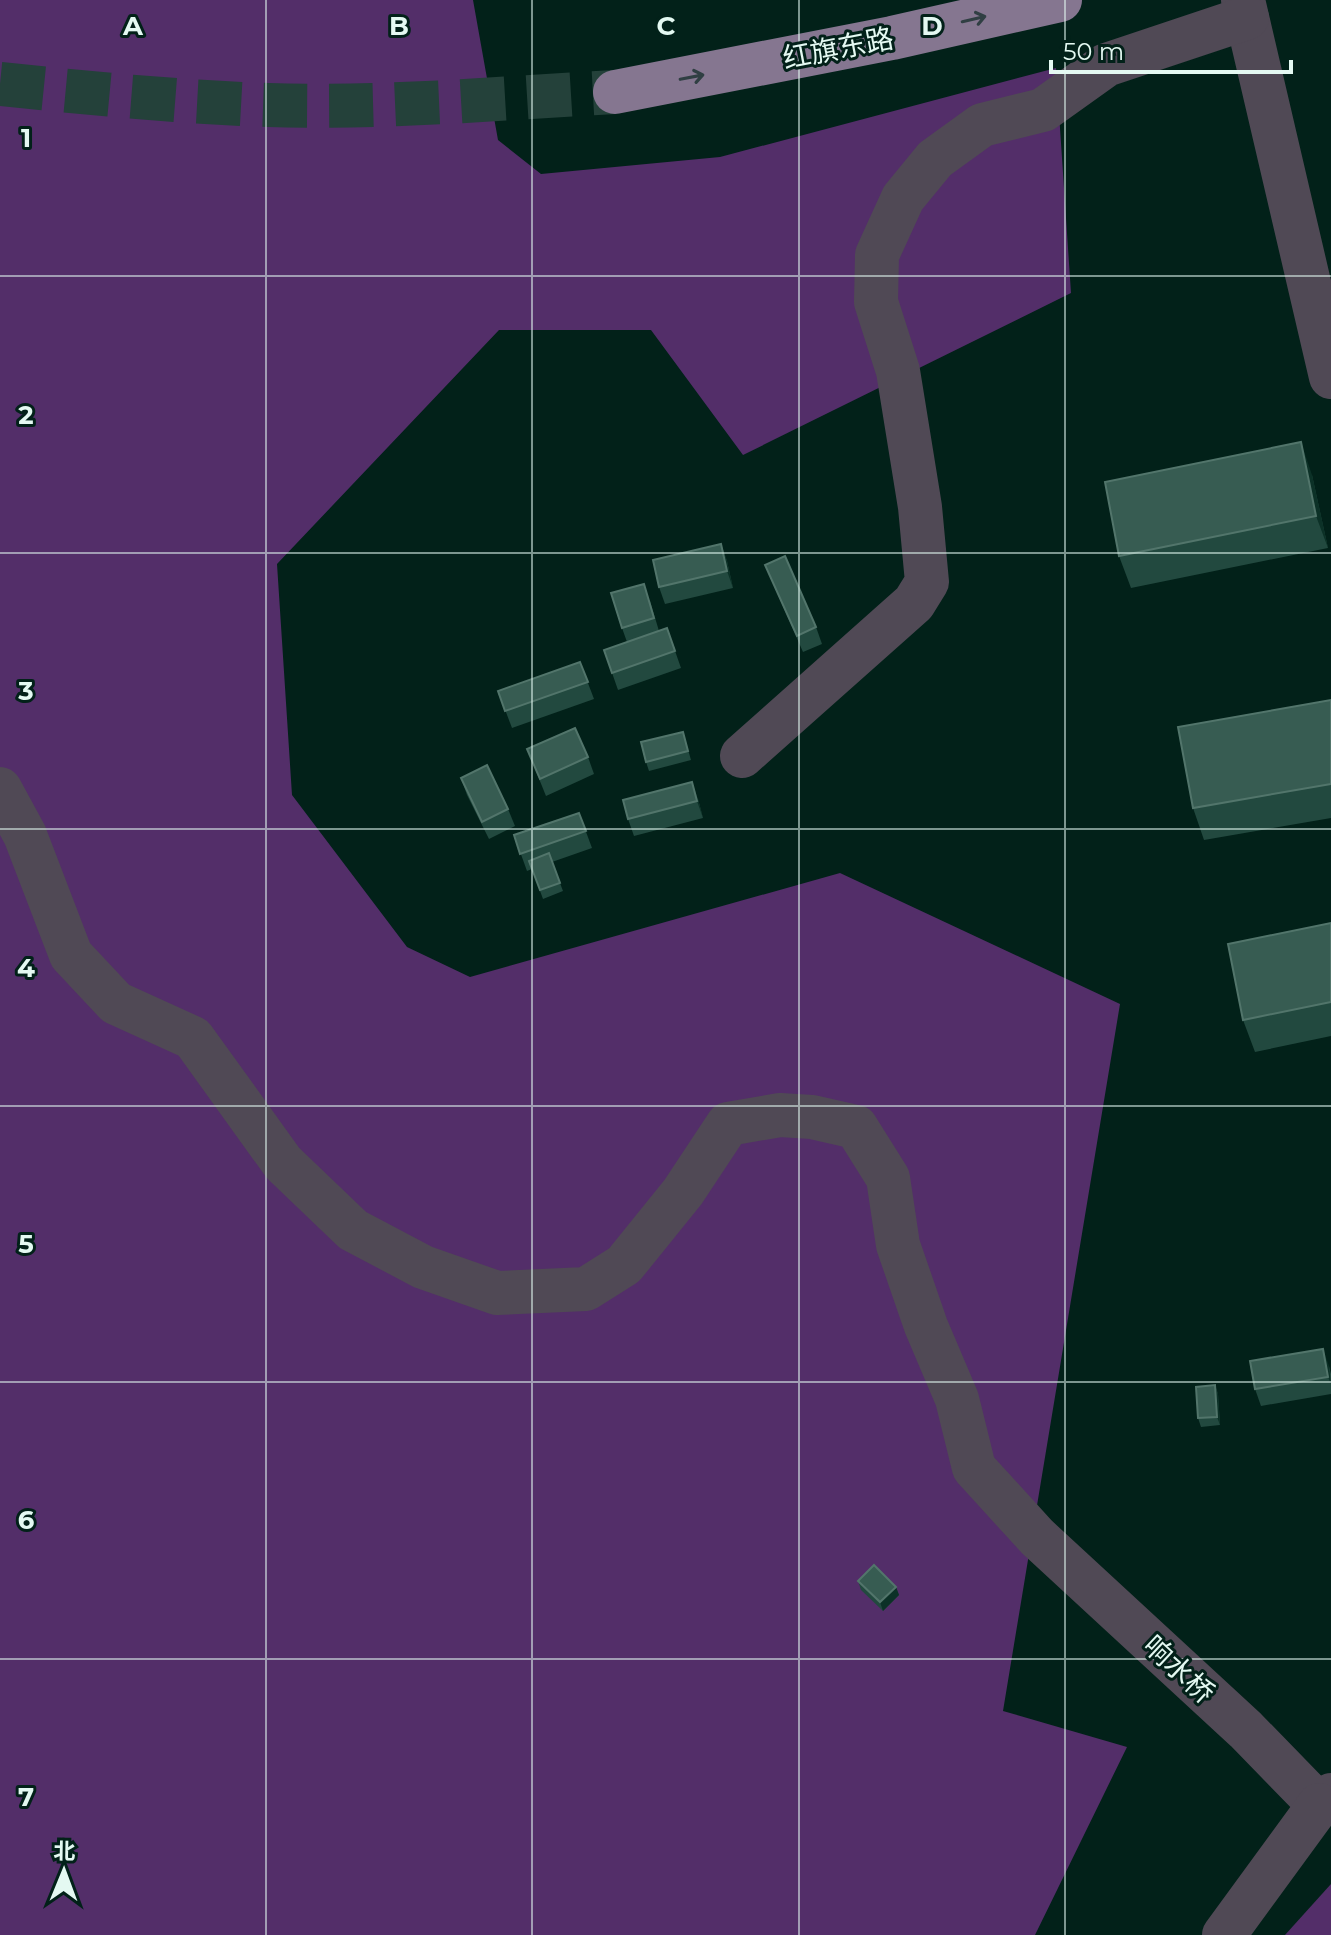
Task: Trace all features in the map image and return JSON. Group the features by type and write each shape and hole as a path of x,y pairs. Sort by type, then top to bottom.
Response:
{"main road":[{"name":"红旗东路","path":"615,92 892,38 1060,0"}],"street":[{"path":"742,756 914,603 927,582 920,507 898,371 876,302 877,255 903,198 935,159 982,125 1043,110 1106,65 1245,9 1331,377"},
{"name":"响水桥","path":"0,789 25,835 71,955 116,1003 193,1038 283,1163 353,1230 423,1267 497,1293 586,1289 624,1265 683,1192 728,1124 780,1115 812,1117 856,1127 888,1178 898,1245 926,1326 957,1399 974,1468 1037,1537 1325,1800"},
{"path":"1224,1935 1325,1800"}],"shaded area":[{"path":"0,0 473,0 498,140 541,174 720,157 1056,68 1071,293 743,455 651,330 499,330 277,564 292,795 407,947 470,977 840,873 1120,1004 1003,1711 1127,1747 1035,1935 0,1935"},
{"path":"1331,1884 1331,1935 1285,1935"}],"building":[{"path":"1301,442 1316,516 1119,556 1105,482"},
{"path":"721,544 727,571 659,587 653,560"},
{"path":"785,556 816,627 797,636 765,565"},
{"path":"644,584 654,618 622,628 611,593"},
{"path":"667,628 675,651 612,673 604,650"},
{"path":"580,662 588,682 505,711 498,691"},
{"path":"1331,700 1331,784 1193,808 1178,727"},
{"path":"575,728 588,757 540,779 527,749"},
{"path":"683,732 688,751 646,762 641,742"},
{"path":"487,765 508,809 482,822 461,778"},
{"path":"692,782 697,801 628,819 623,800"},
{"path":"579,813 586,831 520,854 514,835"},
{"path":"549,853 560,883 540,890 529,861"},
{"path":"1331,923 1331,1002 1243,1020 1228,944"},
{"path":"1323,1349 1328,1377 1255,1389 1250,1361"},
{"path":"1215,1385 1217,1417 1198,1418 1196,1387"},
{"path":"874,1565 896,1587 880,1602 858,1581"}],"tunnel":[{"path":"0,84 234,104 311,106 615,92"}]}
